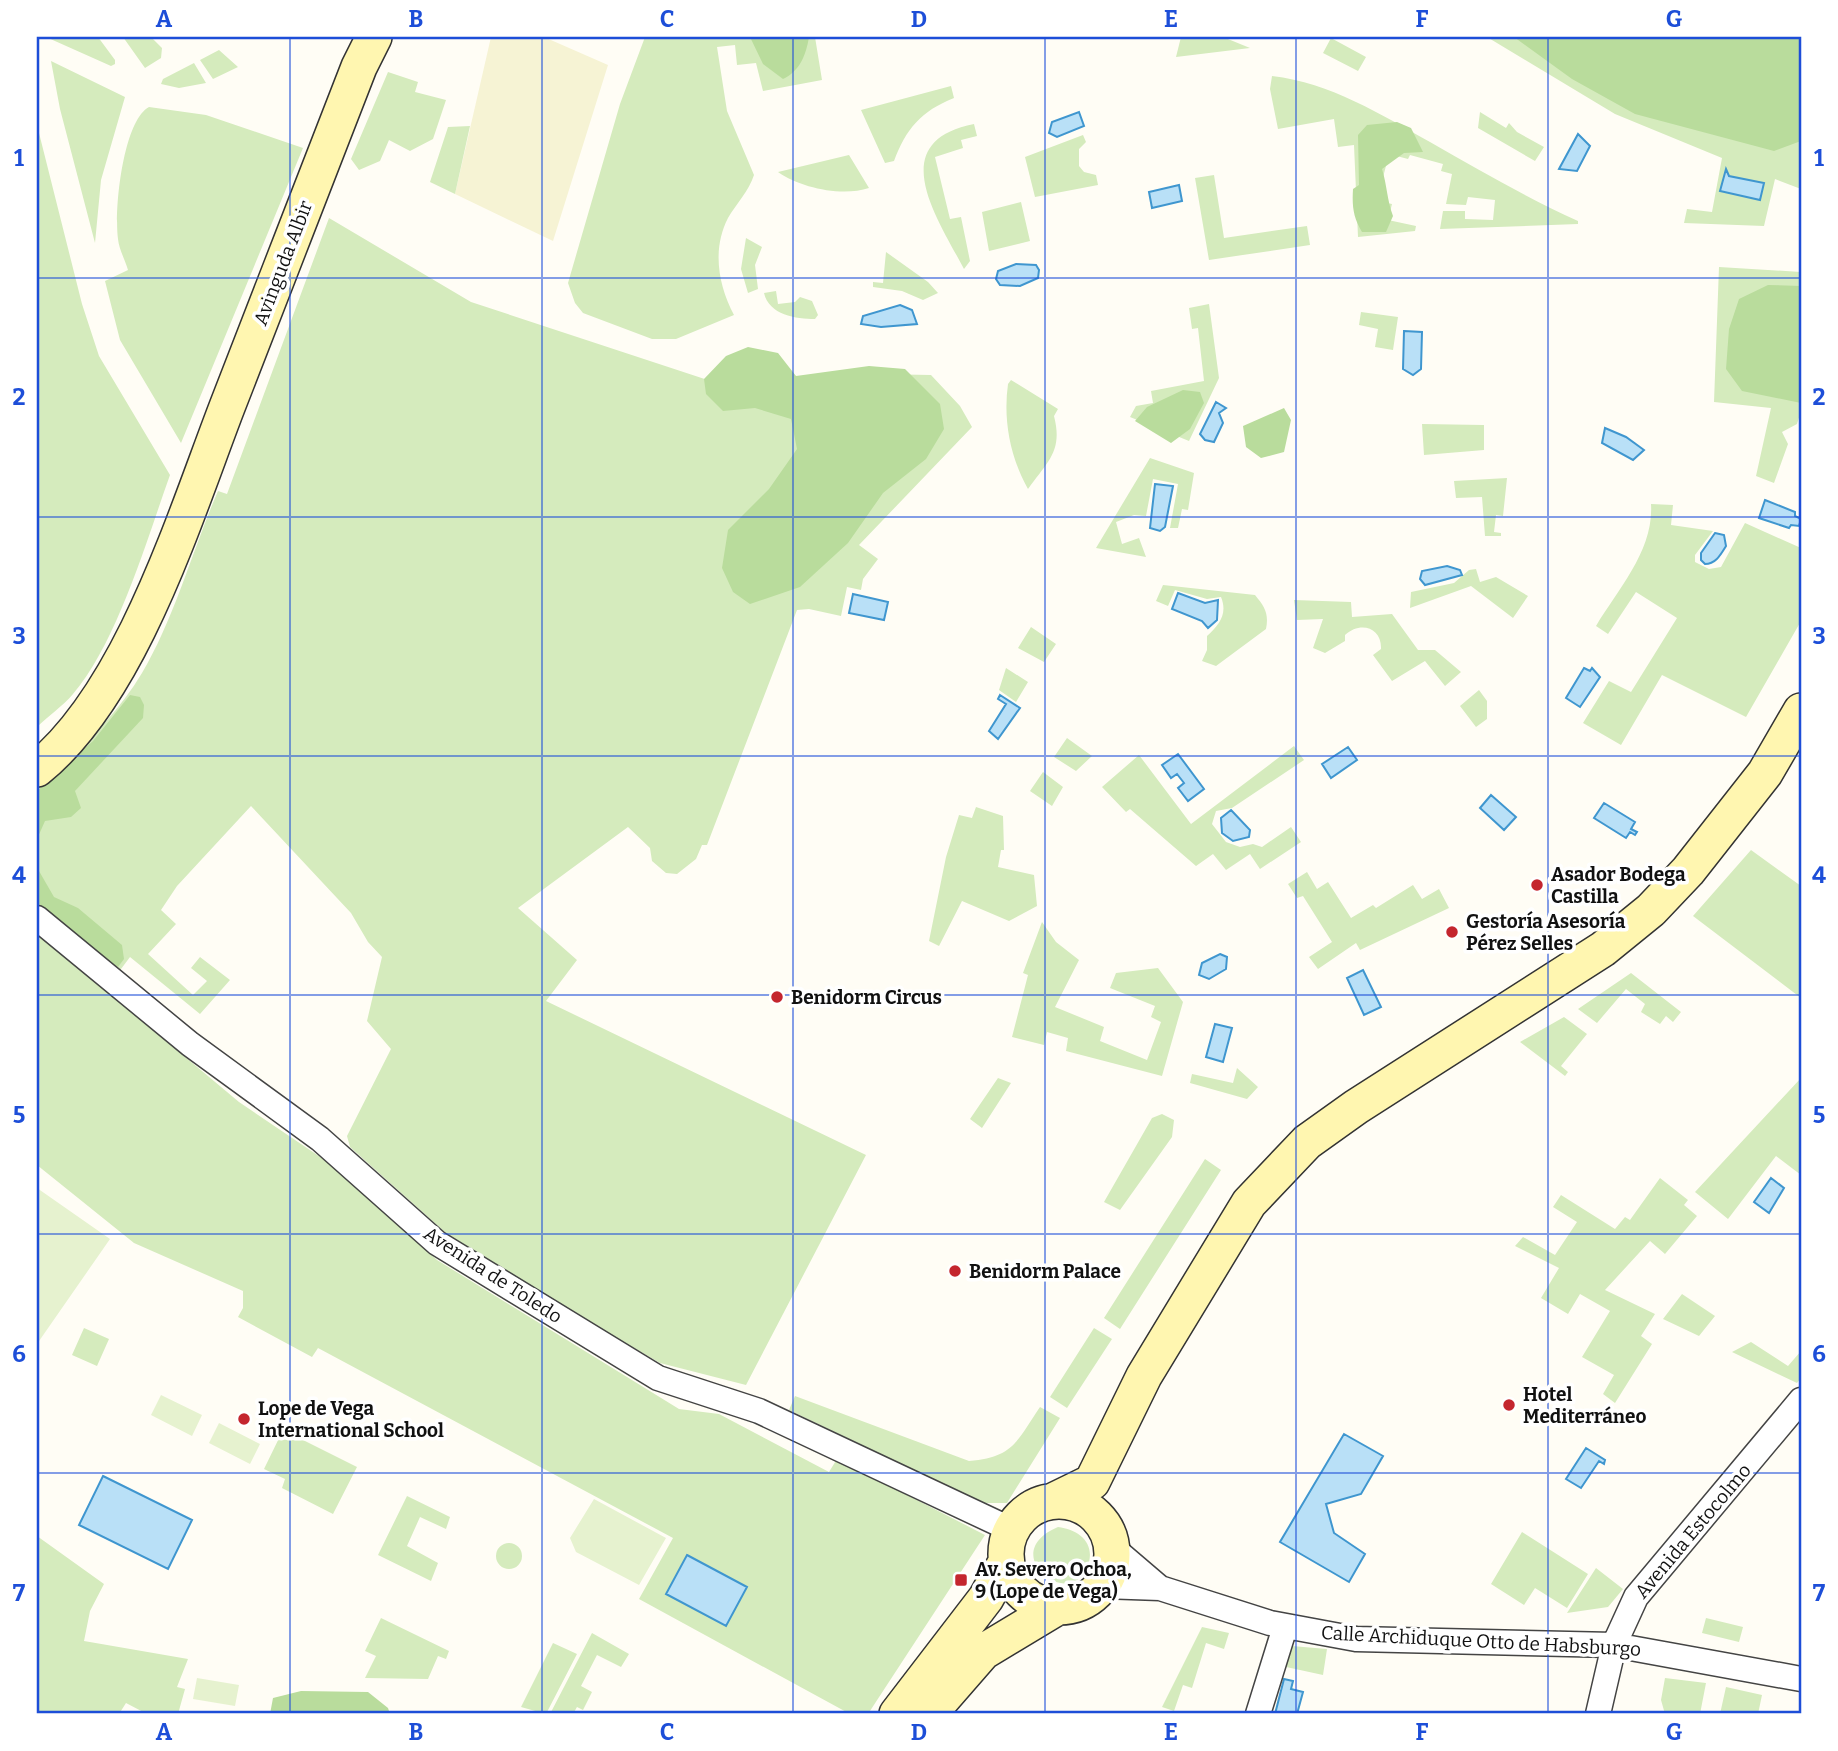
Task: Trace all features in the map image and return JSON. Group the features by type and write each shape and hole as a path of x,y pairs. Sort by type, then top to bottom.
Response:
{"street":[{"name":"Avinguda Albir","path":"37,769 84,721 116,673 167,562 359,67 374,37"},
{"path":"1092,1482 1106,1533 1111,1570 1103,1586 1090,1598 1074,1606 1056,1608 1038,1604 1023,1594 1012,1581 1005,1564 1005,1546 1012,1530 1022,1516 1036,1506 1092,1482 1144,1376 1250,1203 1312,1138 1602,949 1651,911 1688,871 1765,773 1801,711"},
{"name":"Avenida de Toledo","path":"37,918 190,1044 320,1139 437,1243 658,1378 759,1411 1012,1530"},
{"name":"Avenida Estocolmo","path":"1598,1714 1614,1645 1636,1597 1801,1400"},
{"path":"1053,1500 1070,1501 1087,1508 1106,1533 1160,1588"},
{"path":"897,1714 986,1598 1005,1564"},
{"path":"1103,1586 1160,1588"},
{"name":"Calle Archiduque Otto de Habsburgo","path":"1160,1588 1285,1627 1356,1639 1614,1645 1801,1679"},
{"path":"929,1714 983,1651 1056,1608"},
{"path":"1258,1714 1285,1627"}],"shaded area":[{"path":"491,37 544,37 608,65 553,241 455,194"}],"green space":[{"path":"46,37 98,37 115,60 115,64 111,66"},
{"path":"123,37 151,37 162,48 161,58 145,68"},
{"path":"645,37 815,37 822,80 763,91 756,63 737,65 735,45 717,47 727,111 754,175 728,218 720,242 721,279 734,315 676,339 652,339 583,313 575,303 568,283 620,104"},
{"path":"750,37 809,37 801,62 794,72 783,79 763,64"},
{"path":"1181,37 1223,37 1250,48 1176,57"},
{"path":"1487,37 1801,37 1801,189 1775,179 1764,226 1684,223 1687,209 1712,212 1722,158 1615,114"},
{"path":"1514,37 1801,37 1801,141 1774,151 1635,114 1572,79"},
{"path":"1331,38 1366,57 1358,71 1323,53"},
{"path":"219,50 238,67 213,79 200,60"},
{"path":"51,61 125,97 101,180 95,243 60,109"},
{"path":"194,63 206,83 179,88 161,84 163,79"},
{"path":"388,72 418,82 415,92 446,100 433,139 410,151 389,140 380,161 359,170 351,159"},
{"path":"1272,76 1315,85 1354,101 1578,221 1578,224 1440,229 1443,211 1465,211 1465,219 1493,220 1495,200 1468,197 1466,205 1446,204 1452,174 1441,171 1443,164 1410,155 1408,159 1389,154 1377,201 1392,204 1388,220 1416,226 1415,231 1358,237 1354,145 1338,147 1334,119 1278,129 1270,89"},
{"path":"951,86 954,98 932,109 916,122 894,161 885,163 861,110"},
{"path":"149,107 206,115 303,148 181,443 120,340 105,281 128,270 118,239 119,188 133,129"},
{"path":"1480,112 1506,128 1509,123 1517,132 1544,147 1535,161 1478,128"},
{"path":"1397,122 1411,128 1423,152 1404,153 1382,169 1393,216 1386,232 1362,232 1355,216 1353,201 1353,189 1359,185 1358,135 1367,125"},
{"path":"974,124 977,136 961,140 963,148 935,157 950,219 961,217 970,261 964,269 932,206 925,184 924,165 930,147 946,133"},
{"path":"37,125 82,304 99,356 170,475 141,559 103,647 89,673 73,694 37,727"},
{"path":"470,126 455,194 430,182 448,127"},
{"path":"1083,135 1086,142 1079,149 1079,166 1084,172 1096,175 1098,185 1035,197 1025,157"},
{"path":"849,155 869,188 847,192 822,189 798,183 778,172"},
{"path":"1214,175 1224,238 1307,226 1310,245 1209,260 1195,178"},
{"path":"1021,202 1030,241 989,251 982,212"},
{"path":"329,218 471,302 732,388 877,374 931,375 960,406 972,427 859,545 878,559 863,579 861,590 847,587 841,616 809,609 797,610 707,845 702,845 696,859 677,874 666,873 652,861 650,848 628,827 518,908 577,960 546,1001 866,1155 746,1385 660,1363 466,1251 350,1147 347,1136 391,1049 367,1021 382,957 368,942 351,913 251,806 177,886 161,910 176,924 148,954 193,995 207,981 191,968 200,957 230,980 200,1014 130,957 118,973 37,905 37,786 107,720 120,705 154,652 218,491 227,494"},
{"path":"746,238 762,247 755,265 758,289 748,293 741,269"},
{"path":"886,252 928,282 938,293 923,300 902,291 873,287 873,282 883,283"},
{"path":"1719,267 1801,272 1801,411 1797,424 1782,432 1788,444 1774,483 1756,476 1771,408 1714,402"},
{"path":"1768,285 1801,286 1801,403 1742,391 1726,369 1729,329 1739,299"},
{"path":"776,291 778,304 795,302 800,297 812,301 818,315 815,319 800,318 777,311 764,293"},
{"path":"1209,304 1219,378 1189,441 1130,417 1136,406 1153,403 1151,391 1204,381 1198,328 1192,329 1189,308"},
{"path":"1361,312 1398,317 1393,350 1375,347 1378,329 1359,325"},
{"path":"748,347 778,353 796,376 869,366 905,369 940,404 944,429 926,459 883,493 848,543 800,587 750,604 733,592 722,568 728,530 769,489 797,449 791,419 755,408 723,411 706,394 704,379 726,356"},
{"path":"1011,380 1058,409 1054,416 1057,438 1052,455 1028,489 1009,438 1006,411 1008,384"},
{"path":"1183,390 1200,392 1204,403 1190,429 1171,443 1135,421 1147,407"},
{"path":"1284,408 1291,420 1284,452 1261,458 1246,447 1243,426"},
{"path":"1422,424 1484,425 1484,450 1424,455"},
{"path":"1150,458 1194,473 1188,510 1182,509 1178,528 1170,528 1178,484 1153,479 1146,516 1134,515 1116,522 1122,544 1139,538 1146,557 1096,548"},
{"path":"1507,478 1503,516 1496,515 1494,532 1501,533 1501,536 1485,536 1482,497 1456,498 1454,481"},
{"path":"1651,504 1673,505 1671,525 1713,531 1695,555 1695,562 1709,569 1721,567 1745,523 1801,548 1801,621 1746,717 1662,675 1621,745 1583,723 1609,681 1631,692 1677,618 1636,592 1608,634 1596,626 1641,553 1647,537"},
{"path":"1476,569 1480,582 1496,577 1528,596 1513,618 1471,586 1410,608 1411,592 1454,583 1469,570"},
{"path":"1163,585 1255,595 1265,611 1266,629 1216,666 1202,661 1207,650 1207,636 1223,614 1221,597 1207,599 1175,590 1168,606 1156,601"},
{"path":"1294,600 1351,602 1352,617 1392,614 1418,650 1435,650 1461,672 1445,686 1425,661 1392,681 1373,655 1381,649 1378,636 1369,628 1363,627 1345,635 1345,641 1325,653 1313,648 1323,619 1297,620"},
{"path":"1031,627 1056,644 1044,662 1018,648"},
{"path":"1006,668 1028,682 1016,702 999,690"},
{"path":"1479,690 1487,701 1487,719 1476,727 1460,706"},
{"path":"130,695 140,697 144,705 143,718 75,791 81,808 71,817 45,821 37,839 37,791 93,741"},
{"path":"1067,738 1092,756 1076,771 1054,757"},
{"path":"1294,746 1304,760 1232,808 1216,811 1212,824 1226,842 1240,847 1253,844 1262,847 1291,827 1301,842 1260,869 1250,854 1226,870 1213,854 1196,866 1130,809 1126,812 1102,787 1139,755 1191,824"},
{"path":"1043,772 1063,787 1052,806 1030,791"},
{"path":"976,807 1003,816 1004,850 1001,850 998,867 1034,875 1037,906 1009,921 962,901 939,946 929,941 946,857 959,815 972,818"},
{"path":"1751,850 1801,886 1801,998 1693,916"},
{"path":"37,858 39,871 54,897 78,908 122,945 124,959 118,967 37,909"},
{"path":"1307,872 1317,889 1328,882 1351,918 1373,905 1376,908 1413,885 1422,899 1439,889 1449,908 1360,950 1356,943 1318,969 1309,957 1332,942 1303,896 1297,898 1288,884"},
{"path":"1042,922 1056,942 1079,960 1055,1007 1104,1027 1100,1041 1147,1060 1161,1022 1151,1017 1155,1006 1110,988 1116,973 1158,968 1183,1002 1162,1076 1066,1051 1068,1038 1047,1032 1044,1045 1012,1037 1028,975 1023,973"},
{"path":"37,933 239,1102 338,1169 437,1260 679,1409 719,1414 829,1472 837,1459 985,1535 868,1714 850,1714 639,1599 673,1538 318,1348 312,1357 238,1317 243,1308 243,1291 134,1243 37,1165"},
{"path":"1631,973 1681,1012 1673,1022 1666,1016 1660,1024 1641,1012 1645,1004 1626,989 1597,1023 1578,1009"},
{"path":"1564,1017 1587,1034 1561,1066 1568,1072 1565,1076 1520,1042"},
{"path":"1237,1068 1258,1087 1247,1099 1190,1083 1192,1074 1233,1083"},
{"path":"998,1078 1011,1083 982,1128 970,1119"},
{"path":"1801,1078 1801,1175 1776,1156 1728,1219 1695,1192"},
{"path":"1162,1114 1174,1120 1172,1137 1120,1210 1104,1202 1152,1118"},
{"path":"1205,1159 1221,1170 1120,1329 1104,1318"},
{"path":"1660,1178 1688,1200 1684,1205 1697,1216 1665,1254 1650,1241 1605,1290 1655,1314 1641,1336 1652,1344 1615,1403 1603,1394 1614,1375 1582,1357 1610,1311 1580,1294 1568,1314 1541,1298 1559,1268 1515,1246 1523,1237 1555,1255 1577,1222 1553,1207 1561,1195 1615,1229 1625,1217 1630,1220"},
{"path":"37,1188 110,1239 37,1344"},
{"path":"1682,1294 1715,1316 1699,1336 1663,1319"},
{"path":"84,1328 109,1339 97,1366 72,1355"},
{"path":"1094,1328 1112,1339 1067,1408 1050,1397"},
{"path":"1751,1342 1788,1366 1801,1351 1801,1378 1797,1383 1732,1352"},
{"path":"161,1395 202,1415 192,1436 151,1415"},
{"path":"795,1396 969,1461 996,1456 1012,1446 1040,1407 1060,1418 1007,1503 982,1503 789,1410"},
{"path":"219,1423 260,1444 250,1464 209,1443"},
{"path":"283,1430 357,1467 333,1514 282,1488 285,1479 264,1469"},
{"path":"407,1496 450,1517 446,1529 420,1517 407,1546 438,1563 431,1581 378,1555"},
{"path":"594,1499 666,1538 639,1585 576,1552 570,1538"},
{"path":"1058,1527 1073,1531 1088,1545 1090,1559 1078,1580 1066,1583 1053,1581 1042,1573 1035,1563 1034,1550 1041,1538"},
{"path":"1522,1532 1588,1574 1567,1608 1535,1588 1524,1605 1491,1584"},
{"path":"37,1536 104,1584 90,1611 84,1641 188,1659 177,1687 185,1689 178,1714 147,1714 126,1703 119,1714 37,1714"},
{"path":"509,1543 518,1547 522,1556 518,1565 509,1569 500,1565 496,1556 500,1547"},
{"path":"1596,1568 1623,1589 1608,1607 1567,1613"},
{"path":"381,1618 449,1651 446,1659 438,1656 428,1679 365,1678 376,1656 365,1651"},
{"path":"1706,1618 1743,1627 1739,1642 1702,1633"},
{"path":"1202,1627 1229,1633 1224,1649 1206,1643 1192,1688 1183,1685 1174,1711 1162,1707"},
{"path":"592,1633 629,1654 621,1667 597,1655 581,1686 592,1692 583,1710 577,1707 573,1714 550,1714"},
{"path":"553,1643 577,1654 546,1714 521,1707"},
{"path":"1292,1646 1327,1649 1323,1675 1277,1665"},
{"path":"197,1678 239,1685 235,1706 193,1699"},
{"path":"1665,1678 1706,1683 1700,1714 1665,1714 1661,1700"},
{"path":"1726,1687 1762,1695 1758,1714 1720,1714"},
{"path":"301,1691 368,1692 388,1708 390,1714 270,1714 273,1698"}],"water":[{"path":"1079,112 1084,126 1057,137 1049,133 1052,122"},
{"path":"1578,134 1590,146 1577,171 1559,169"},
{"path":"1726,169 1729,176 1764,183 1760,200 1720,191"},
{"path":"1179,185 1182,201 1152,208 1149,192"},
{"path":"1016,264 1036,265 1039,270 1038,278 1020,286 1000,285 996,279 998,271"},
{"path":"900,305 912,310 917,324 881,327 861,324 863,316"},
{"path":"1404,331 1422,332 1421,369 1413,375 1403,369"},
{"path":"1216,402 1226,408 1219,413 1223,423 1214,442 1205,440 1200,434"},
{"path":"1605,428 1626,437 1644,450 1633,460 1602,443"},
{"path":"1155,484 1173,486 1165,527 1160,531 1150,528"},
{"path":"1765,500 1795,512 1795,516 1801,519 1799,526 1791,525 1789,528 1759,518"},
{"path":"1715,533 1724,535 1726,546 1715,560 1705,564 1701,560 1701,553"},
{"path":"1447,566 1460,570 1462,575 1425,585 1420,579 1422,571"},
{"path":"1178,593 1205,603 1218,600 1217,620 1208,628 1202,621 1172,609"},
{"path":"853,594 888,602 884,620 849,613"},
{"path":"1584,668 1590,671 1592,668 1600,677 1580,707 1566,698"},
{"path":"1000,695 1020,708 998,739 989,731 1006,704 998,699"},
{"path":"1348,747 1357,760 1331,778 1322,764"},
{"path":"1178,754 1204,789 1188,801 1178,788 1184,783 1177,774 1171,778 1162,765"},
{"path":"1491,795 1516,817 1504,830 1480,808"},
{"path":"1604,803 1635,822 1631,829 1637,832 1635,835 1630,832 1626,838 1594,818"},
{"path":"1231,810 1250,830 1249,837 1233,841 1222,833 1221,818"},
{"path":"1220,954 1227,957 1226,969 1209,979 1199,975 1202,963"},
{"path":"1363,970 1381,1007 1364,1015 1347,978"},
{"path":"1215,1024 1232,1028 1223,1062 1206,1057"},
{"path":"1771,1178 1784,1188 1769,1213 1754,1202"},
{"path":"1344,1434 1383,1456 1361,1494 1326,1504 1334,1533 1365,1554 1349,1582 1280,1542"},
{"path":"1586,1448 1605,1460 1604,1464 1599,1461 1581,1488 1566,1479"},
{"path":"103,1476 192,1520 168,1569 79,1525"},
{"path":"687,1555 747,1587 726,1626 666,1594"},
{"path":"1284,1679 1293,1681 1291,1689 1303,1692 1297,1714 1275,1714"}],"place":[{"name":"Asador Bodega Castilla","path":"1537,885"},
{"name":"Gestoría Asesoría Pérez Selles","path":"1452,932"},
{"name":"Benidorm Circus","path":"777,997"},
{"name":"Benidorm Palace","path":"955,1271"},
{"name":"Hotel Mediterráneo","path":"1509,1405"},
{"name":"Lope de Vega International School","path":"244,1419"},
{"name":"Av. Severo Ochoa, 9 (Lope de Vega)","path":"961,1580"}]}
